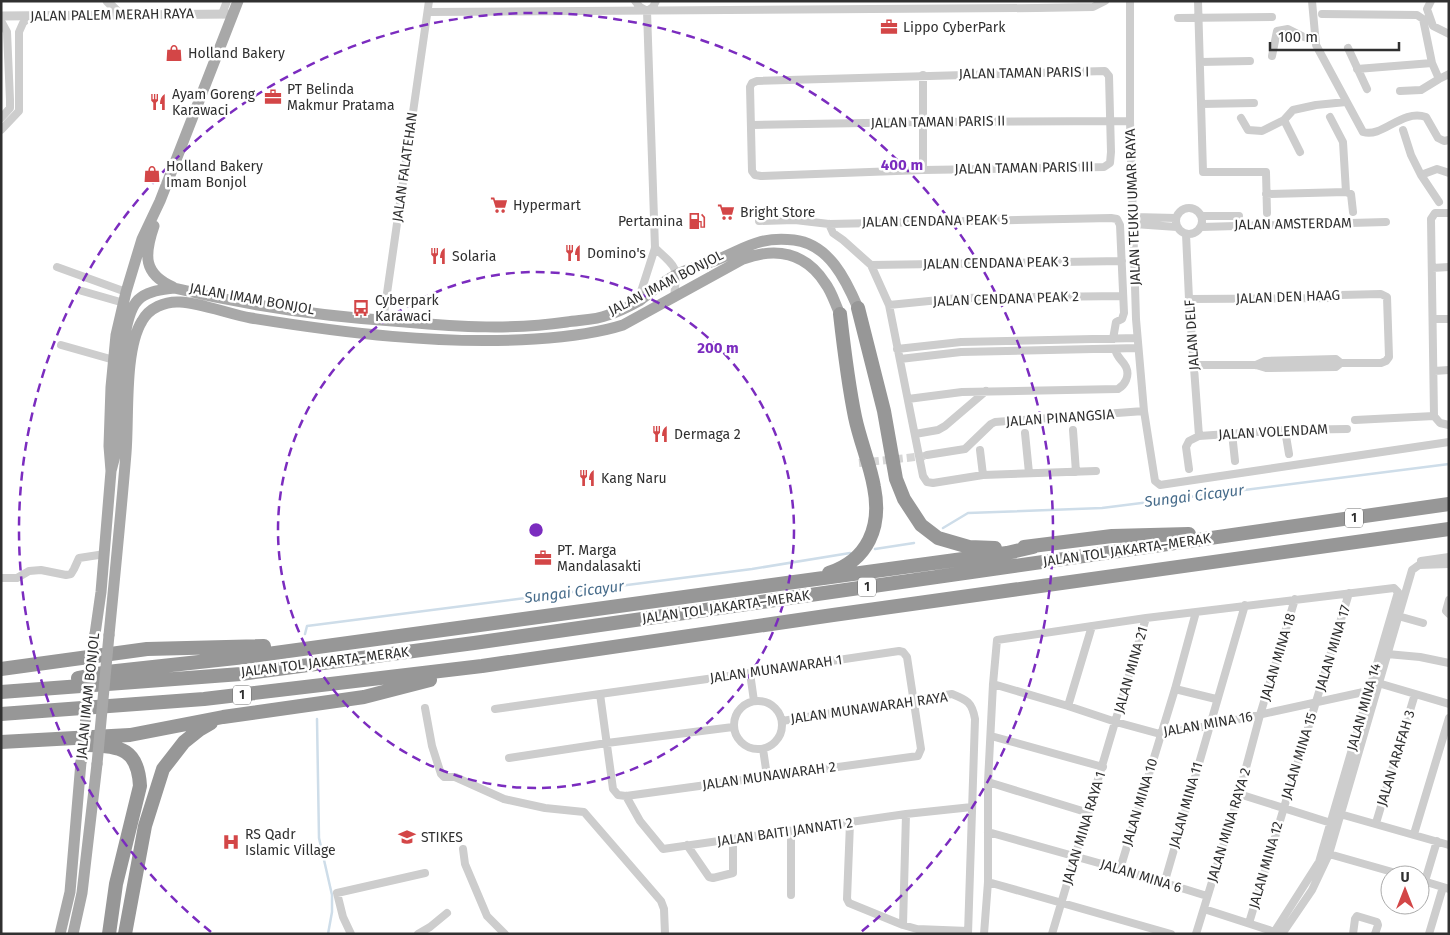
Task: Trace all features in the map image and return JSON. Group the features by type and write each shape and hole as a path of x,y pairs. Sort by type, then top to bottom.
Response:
{"highway":[{"path":"858,308 884,411 896,479 904,499 921,525 938,538 958,545 977,548 1033,547"},
{"path":"807,580 841,568 861,554 871,540 876,518 874,488 859,437 847,378 840,314"},
{"name":"JALAN TOL JAKARTA–MERAK","path":"4,692 241,674 1449,504"},
{"name":"JALAN TOL JAKARTA–MERAK","path":"1,714 204,700 482,666 823,616 1449,529"},
{"path":"4,692 107,672 245,657 1007,553 1033,547 1112,536 1260,532"},
{"path":"1,669 147,649 359,641"},
{"path":"1,742 130,735 223,717 364,697 482,666"},
{"path":"125,934 145,826 163,770 184,742 203,727 223,717"},
{"path":"1,750 78,744 104,745 128,752 134,760 139,774 140,786 116,884 109,934"}],"main road":[{"name":"JALAN IMAM BONJOL","path":"60,934 70,892 80,762 104,554 111,473 109,438 116,335 142,239 160,200 228,14 238,1"},
{"path":"160,200 148,246 148,260 152,273 160,281 174,288"},
{"name":"JALAN IMAM BONJOL","path":"174,288 306,313 383,321 467,327 542,326 607,316 638,301 654,288 677,274 719,259 754,243 771,240 795,240 811,245 836,266 848,283 858,308"},
{"name":"JALAN IMAM BONJOL","path":"73,934 82,893 109,635 124,476 131,353 134,336 146,314 153,308 169,302 181,302 250,317 362,333 469,340 557,337 608,329 630,322 743,259 755,255 778,252 794,256 809,264 826,284 840,314"},
{"path":"124,476 111,473 116,448 126,332 132,307 139,299 153,291 174,288"},
{"path":"467,327 469,340"}],"street":[{"path":"107,1 121,14"},
{"path":"226,1 228,14"},
{"name":"JALAN FALATEHAN","path":"383,321 429,1"},
{"path":"635,1 647,11"},
{"path":"647,11 656,1"},
{"path":"428,12 1037,8 1093,6 1105,1"},
{"name":"JALAN TEUKU UMAR RAYA","path":"1130,1 1127,121 1134,221 1137,338 1144,411 1155,481 1160,485 1449,442"},
{"path":"1198,1 1204,172 1266,172 1267,213"},
{"path":"1312,1 1316,45 1363,132 1376,131 1408,116 1418,114 1426,116 1438,138 1444,141 1449,140"},
{"path":"1432,1 1427,9 1430,20 1435,28 1449,34"},
{"path":"638,301 655,248 647,11"},
{"name":"JALAN PALEM MERAH RAYA","path":"1,16 228,14"},
{"path":"1322,14 1416,15 1423,19 1432,63 1439,79"},
{"path":"2,129 19,111 19,32 23,23 30,16"},
{"path":"1178,18 1272,17"},
{"path":"1,21 7,32 10,108 1,118"},
{"path":"1272,56 1277,31 1288,29 1304,37 1315,39"},
{"path":"1348,48 1367,89"},
{"path":"1200,62 1250,61"},
{"path":"1357,69 1432,63"},
{"name":"JALAN TAMAN PARIS I","path":"752,125 750,87 752,82 757,81 1105,71 1109,76 1110,121"},
{"path":"1400,91 1421,90 1449,74"},
{"path":"922,75 923,170"},
{"path":"1241,118 1248,130 1258,131 1284,120 1293,110 1316,105 1346,102"},
{"path":"1201,104 1254,103"},
{"path":"1330,117 1343,142 1346,192"},
{"path":"1284,120 1300,152"},
{"name":"JALAN TAMAN PARIS III","path":"752,125 752,171 755,175 1104,167 1110,163 1110,121"},
{"name":"JALAN TAMAN PARIS II","path":"752,125 1127,121"},
{"path":"1403,130 1411,155 1421,175 1439,202"},
{"path":"1421,175 1437,169 1449,173"},
{"path":"1266,194 1346,192 1351,194 1353,212"},
{"path":"1134,221 1178,227 1186,234 1195,233 1201,226 1201,216 1196,210 1188,208 1180,211 1176,218 1178,227"},
{"path":"1449,213 1435,213 1431,217 1434,416 1440,423 1449,425"},
{"name":"JALAN AMSTERDAM","path":"1201,216 1239,216"},
{"name":"JALAN CENDANA PEAK 5","path":"759,221 795,220 829,224 1111,218 1117,219 1120,225 1122,261"},
{"path":"1134,221 1176,218"},
{"name":"JALAN AMSTERDAM","path":"1201,226 1386,222"},
{"path":"829,224 833,233 871,265 889,305 923,476 927,482 933,483 983,475 1096,471"},
{"name":"JALAN DELF","path":"1186,234 1200,436"},
{"path":"655,248 673,264 677,274 674,298"},
{"path":"1113,339 1116,322 1122,319 1124,313 1122,261"},
{"name":"JALAN CENDANA PEAK 3","path":"871,265 1122,261"},
{"path":"57,267 125,298"},
{"path":"1432,268 1449,267"},
{"path":"82,291 125,298"},
{"name":"JALAN DEN HAAG","path":"1189,298 1332,298 1340,295 1382,294 1388,299 1389,357 1381,363 1341,363 1336,359 1274,360 1263,361 1256,365 1194,365"},
{"name":"JALAN CENDANA PEAK 2","path":"889,305 959,298 1123,296"},
{"path":"1432,319 1449,319"},
{"path":"898,349 961,342 1137,338"},
{"path":"1028,340 1028,350"},
{"path":"985,341 985,351"},
{"path":"62,345 114,360"},
{"path":"900,359 961,352 1138,348"},
{"path":"908,399 962,392 1118,389 1123,386 1127,379 1126,367 1117,356 1115,349"},
{"path":"1434,371 1449,370"},
{"path":"915,434 938,430 945,426 986,391"},
{"name":"JALAN PINANGSIA","path":"927,455 965,449 995,422 1144,411"},
{"path":"1355,420 1434,416"},
{"name":"JALAN VOLENDAM","path":"1200,436 1285,430 1348,429"},
{"path":"1073,430 1076,472"},
{"path":"1285,430 1288,454"},
{"path":"1026,433 1029,473"},
{"path":"1232,433 1235,461"},
{"path":"1189,469 1186,447 1189,441 1200,436"},
{"path":"980,450 983,475"},
{"path":"1,578 18,578 30,571 41,570 66,575 71,574 79,558 104,554"},
{"path":"1204,910 1277,933 1312,890 1329,854 1412,570 1419,561 1449,557"},
{"path":"1416,565 1449,564"},
{"name":"JALAN MINA 14","path":"1277,933 1315,870 1322,854 1398,592 1391,588 1349,593"},
{"path":"994,934 985,932 988,882 988,782 996,644 1000,638 1349,593"},
{"name":"JALAN MINA 17","path":"1316,703 1349,593"},
{"name":"JALAN MINA 18","path":"1260,715 1295,599"},
{"path":"1449,600 1446,611 1449,614"},
{"name":"JALAN MINA 11","path":"1164,884 1208,726 1245,605"},
{"name":"JALAN MINA 10","path":"1120,869 1175,689 1196,612"},
{"path":"1398,616 1423,623"},
{"name":"JALAN MINA 21","path":"1116,722 1146,618"},
{"path":"1068,706 1092,626"},
{"name":"JALAN MUNAWARAH 1","path":"495,709 899,651 903,652 907,658 914,700"},
{"path":"1387,654 1420,657 1449,663"},
{"path":"750,673 754,701"},
{"path":"1378,683 1449,704"},
{"name":"JALAN MINA 16","path":"993,684 1160,734 1208,726 1368,691"},
{"path":"1175,689 1216,700"},
{"path":"600,694 613,789 618,795 626,796"},
{"name":"JALAN MUNAWARAH RAYA","path":"782,721 952,694 965,699 973,708 975,719 972,807"},
{"name":"JALAN ARAFAH 3","path":"1376,823 1415,694"},
{"name":"JALAN MUNAWARAH 2","path":"626,796 918,756 921,749 914,700"},
{"path":"754,701 762,701 775,708 782,721 782,730 778,739 772,746 763,749 753,749 743,745 736,737 734,727 734,718 739,710 746,704 754,701"},
{"name":"JALAN MINA 15","path":"1283,808 1316,703"},
{"path":"425,708 432,746 441,774 444,777 455,777 504,799 545,808 584,812 661,901 664,909 665,934"},
{"name":"JALAN MINA RAYA 2","path":"1196,934 1239,794 1260,715"},
{"path":"1414,834 1449,718"},
{"name":"JALAN MINA RAYA 1","path":"1052,934 1116,722"},
{"path":"509,758 734,727"},
{"path":"991,736 1102,767"},
{"path":"763,749 767,776"},
{"path":"988,782 1088,813"},
{"path":"1239,794 1331,823"},
{"name":"JALAN BAITI JANNATI 2","path":"626,796 640,822 663,849 906,814 972,807"},
{"path":"850,823 847,899 849,903 903,926 917,929 968,932 972,807"},
{"name":"JALAN MINA 12","path":"1249,923 1283,808"},
{"path":"903,926 906,814"},
{"path":"1340,814 1449,845"},
{"path":"791,831 791,895"},
{"name":"JALAN MINA 6","path":"988,832 1120,869 1207,896"},
{"path":"687,846 709,877 713,878 733,873 733,839"},
{"path":"1428,865 1437,841"},
{"path":"463,849 464,859 487,916 505,934"},
{"path":"1329,854 1380,868"},
{"path":"351,934 343,917 338,893 425,873"},
{"path":"988,882 1171,934"},
{"path":"1428,934 1446,888 1430,882"},
{"path":"418,934 447,913"},
{"path":"1353,934 1355,919 1358,916 1377,922 1375,934"}],"waterway":[{"name":"Sungai Cicayur","path":"943,528 968,513 1102,508 1449,464"},
{"name":"Sungai Cicayur","path":"875,549 914,543"},
{"name":"Sungai Cicayur","path":"305,634 307,626 752,569 850,553"},
{"name":"Sungai Cicayur","path":"317,719 319,838 332,895 332,912 328,934"}],"tunnel":[{"path":"859,463 925,456"}],"place":[{"name":"Lippo CyberPark","path":"889,27"},
{"name":"Holland Bakery","path":"174,53"},
{"name":"PT Belinda Makmur Pratama","path":"273,97"},
{"name":"Ayam Goreng Karawaci","path":"158,102"},
{"name":"Holland Bakery Imam Bonjol","path":"152,174"},
{"name":"Hypermart","path":"499,205"},
{"name":"Bright Store","path":"726,212"},
{"name":"Pertamina","path":"697,221"},
{"name":"Domino's","path":"573,253"},
{"name":"Solaria","path":"438,256"},
{"name":"Cyberpark Karawaci","path":"361,308"},
{"name":"Dermaga 2","path":"660,434"},
{"name":"Kang Naru","path":"587,478"},
{"name":"PT. Marga Mandalasakti","path":"543,558"},
{"name":"STIKES","path":"407,837"},
{"name":"RS Qadr Islamic Village","path":"231,842"}]}
